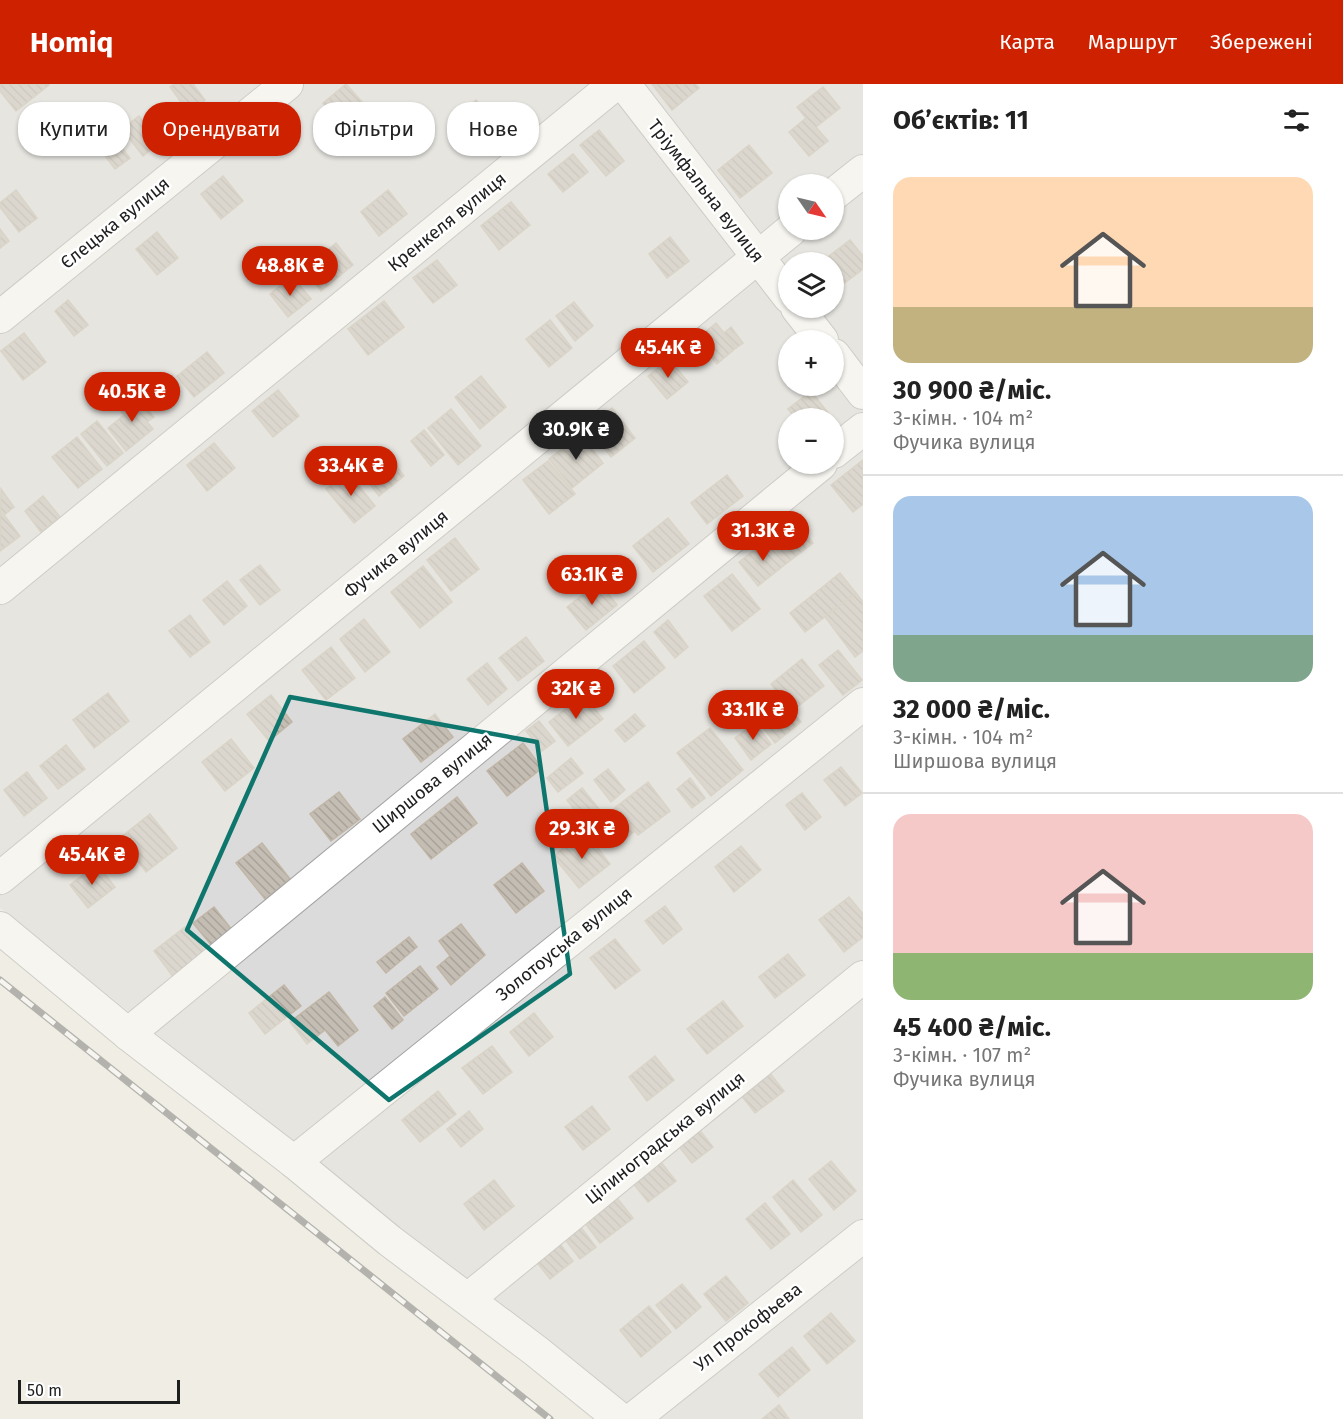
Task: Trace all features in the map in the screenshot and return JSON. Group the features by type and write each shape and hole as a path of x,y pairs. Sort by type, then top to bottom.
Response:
{"street":[{"name":"Єлецька вулиця","path":"4,305 286,84"},
{"name":"Кренкеля вулиця","path":"0,588 615,84"},
{"name":"Тріумфальна вулиця","path":"624,84 778,283"},
{"path":"844,186 863,171"},
{"name":"Фучика вулиця","path":"0,878 779,240"},
{"path":"805,318 814,330"},
{"path":"844,369 863,393"},
{"path":"844,445 863,429"},
{"name":"Ширшова вулиця","path":"128,1034 809,474"},
{"name":"Золотоуська вулиця","path":"294,1162 863,704"},
{"path":"0,928 128,1034 620,1419"},
{"name":"Цілиноградська вулиця","path":"468,1299 863,977"},
{"name":"Ул Прокофьева","path":"633,1419 863,1236"}],"highlighted area":[{"path":"290,697 537,742 570,974 389,1100 187,930"}],"shaded area":[{"path":"0,84 863,84 863,1419 635,1419 0,908"}],"building":[{"path":"0,84 49,85 27,102 18,102 16,111 0,91"},
{"path":"174,84 193,84 205,100 181,102 170,87"},
{"path":"346,84 362,102 324,102"},
{"path":"652,84 695,84 699,88 672,110"},
{"path":"823,87 840,108 816,127 828,141 809,156 789,132 806,118 797,107"},
{"path":"139,116 142,120 142,155 130,139 130,123"},
{"path":"599,130 624,161 606,176 580,145"},
{"path":"749,145 772,173 740,198 718,170"},
{"path":"573,154 588,172 563,192 548,174"},
{"path":"105,156 128,156 130,158 115,169"},
{"path":"223,176 243,201 221,219 201,194"},
{"path":"16,190 37,218 19,232 0,207 0,203"},
{"path":"388,190 407,214 379,236 361,212"},
{"path":"511,202 530,225 499,250 481,226"},
{"path":"0,229 9,241 0,248"},
{"path":"157,232 178,258 157,275 136,249"},
{"path":"670,237 689,261 667,278 649,254"},
{"path":"850,240 863,256 863,269 844,283 844,252 834,252"},
{"path":"336,243 353,265 321,291 304,270"},
{"path":"437,260 457,285 433,303 413,278"},
{"path":"292,276 311,299 288,317 270,294"},
{"path":"68,300 88,325 74,336 55,311"},
{"path":"384,301 404,327 368,355 348,329"},
{"path":"574,302 593,326 575,341 556,316"},
{"path":"550,320 572,348 549,367 526,339"},
{"path":"716,323 736,348 717,364 697,339"},
{"path":"731,327 743,343 736,348 724,333"},
{"path":"24,333 46,362 23,380 1,351"},
{"path":"207,352 224,373 194,397 177,376"},
{"path":"669,359 688,382 667,399 648,376"},
{"path":"481,376 506,407 480,429 455,397"},
{"path":"278,390 299,416 273,437 252,411"},
{"path":"135,393 154,417 147,422 153,429 126,451 108,428 124,415 118,407"},
{"path":"805,396 815,396 824,408 789,408"},
{"path":"612,408 635,438 611,457 588,427"},
{"path":"451,409 481,446 458,465 428,428"},
{"path":"97,421 123,453 107,466 81,434"},
{"path":"424,430 444,455 431,466 411,441"},
{"path":"581,434 603,463 572,488 549,459"},
{"path":"77,437 102,469 78,488 52,457"},
{"path":"214,443 235,468 207,491 187,465"},
{"path":"383,449 404,476 379,496 358,469"},
{"path":"863,460 863,504 853,512 831,485"},
{"path":"548,461 575,494 549,514 523,480"},
{"path":"348,472 375,506 354,523 326,489"},
{"path":"727,475 743,496 707,524 691,503"},
{"path":"1,489 14,507 4,515 20,536 0,551"},
{"path":"43,496 60,517 41,532 25,511"},
{"path":"668,518 689,544 653,572 633,546"},
{"path":"795,519 813,543 787,563 768,539"},
{"path":"455,538 479,569 451,591 427,560"},
{"path":"768,539 787,563 758,586 739,562"},
{"path":"260,565 280,590 260,605 240,580"},
{"path":"423,566 452,602 420,628 391,592"},
{"path":"840,573 856,593 805,632 790,613"},
{"path":"732,574 760,609 732,631 704,596"},
{"path":"227,581 247,606 224,625 203,600"},
{"path":"599,582 617,605 586,630 567,607"},
{"path":"856,593 863,602 863,651 855,657 825,617"},
{"path":"190,615 210,642 190,657 169,631"},
{"path":"364,619 390,652 365,672 340,639"},
{"path":"668,620 688,647 675,658 654,632"},
{"path":"526,637 544,661 518,681 499,658"},
{"path":"644,641 665,668 634,693 613,666"},
{"path":"331,647 355,678 326,700 302,670"},
{"path":"838,650 862,680 843,695 819,665"},
{"path":"802,659 824,686 792,711 771,684"},
{"path":"487,663 507,689 488,705 467,679"},
{"path":"775,690 801,722 775,743 749,710"},
{"path":"108,693 129,721 94,748 73,720"},
{"path":"271,695 292,722 269,741 247,714"},
{"path":"583,695 603,719 568,746 549,722"},
{"path":"435,714 453,737 421,762 403,739"},
{"path":"635,714 645,726 625,742 615,730"},
{"path":"539,721 555,741 542,751 526,731"},
{"path":"755,723 771,744 751,760 735,738"},
{"path":"710,728 743,770 711,796 677,753"},
{"path":"231,739 254,768 225,791 202,762"},
{"path":"523,743 542,768 507,796 487,771"},
{"path":"66,745 85,769 58,789 40,766"},
{"path":"571,758 583,773 558,792 547,778"},
{"path":"841,767 862,793 845,806 824,780"},
{"path":"608,769 625,790 611,802 594,780"},
{"path":"27,772 47,798 24,816 4,790"},
{"path":"690,778 705,798 692,808 677,789"},
{"path":"648,782 670,811 638,835 616,807"},
{"path":"582,788 603,814 588,827 567,800"},
{"path":"339,792 360,819 331,841 310,814"},
{"path":"802,793 821,817 805,830 786,805"},
{"path":"457,797 477,823 431,859 411,834"},
{"path":"616,807 635,831 626,838 607,815"},
{"path":"150,814 177,848 146,872 120,838"},
{"path":"585,831 610,864 579,888 553,856"},
{"path":"262,843 290,879 265,899 236,863"},
{"path":"741,846 761,870 734,892 715,867"},
{"path":"522,863 544,891 516,913 494,885"},
{"path":"97,864 115,887 88,908 70,885"},
{"path":"849,897 863,914 863,937 844,952 819,920"},
{"path":"665,906 682,929 663,944 645,921"},
{"path":"214,907 232,930 212,946 193,923"},
{"path":"461,924 485,955 451,985 437,967 450,956 439,941"},
{"path":"185,927 206,953 174,978 154,951"},
{"path":"409,937 417,947 386,973 377,962"},
{"path":"615,939 640,970 615,989 590,958"},
{"path":"788,954 805,975 775,998 759,977"},
{"path":"420,966 438,989 404,1016 386,993"},
{"path":"284,985 301,1006 265,1034 249,1013"},
{"path":"329,992 358,1030 338,1046 325,1030 307,1044 290,1022"},
{"path":"385,997 403,1020 392,1029 374,1006"},
{"path":"723,1001 743,1026 707,1054 687,1029"},
{"path":"534,1013 553,1037 529,1056 510,1032"},
{"path":"492,1046 512,1072 483,1094 462,1068"},
{"path":"655,1056 674,1080 647,1101 629,1077"},
{"path":"765,1067 784,1091 755,1113 737,1090"},
{"path":"438,1091 456,1114 420,1142 402,1120"},
{"path":"592,1106 610,1129 583,1150 565,1127"},
{"path":"469,1111 483,1129 461,1147 447,1129"},
{"path":"694,1123 713,1147 692,1163 674,1140"},
{"path":"656,1156 676,1181 648,1202 629,1178"},
{"path":"831,1161 856,1191 834,1210 809,1179"},
{"path":"494,1180 514,1206 484,1230 464,1204"},
{"path":"793,1180 822,1215 801,1232 773,1197"},
{"path":"613,1193 633,1218 600,1243 581,1218"},
{"path":"765,1203 790,1234 771,1249 746,1219"},
{"path":"576,1221 596,1247 580,1259 560,1233"},
{"path":"554,1236 573,1261 550,1279 531,1255"},
{"path":"726,1276 748,1303 726,1321 704,1294"},
{"path":"682,1284 701,1307 676,1329 656,1305"},
{"path":"649,1306 671,1332 641,1357 620,1330"},
{"path":"831,1313 855,1341 827,1364 804,1336"},
{"path":"792,1347 810,1370 778,1397 759,1374"},
{"path":"779,1405 789,1419 762,1419"}],"railway":[{"path":"0,980 550,1419"}]}
